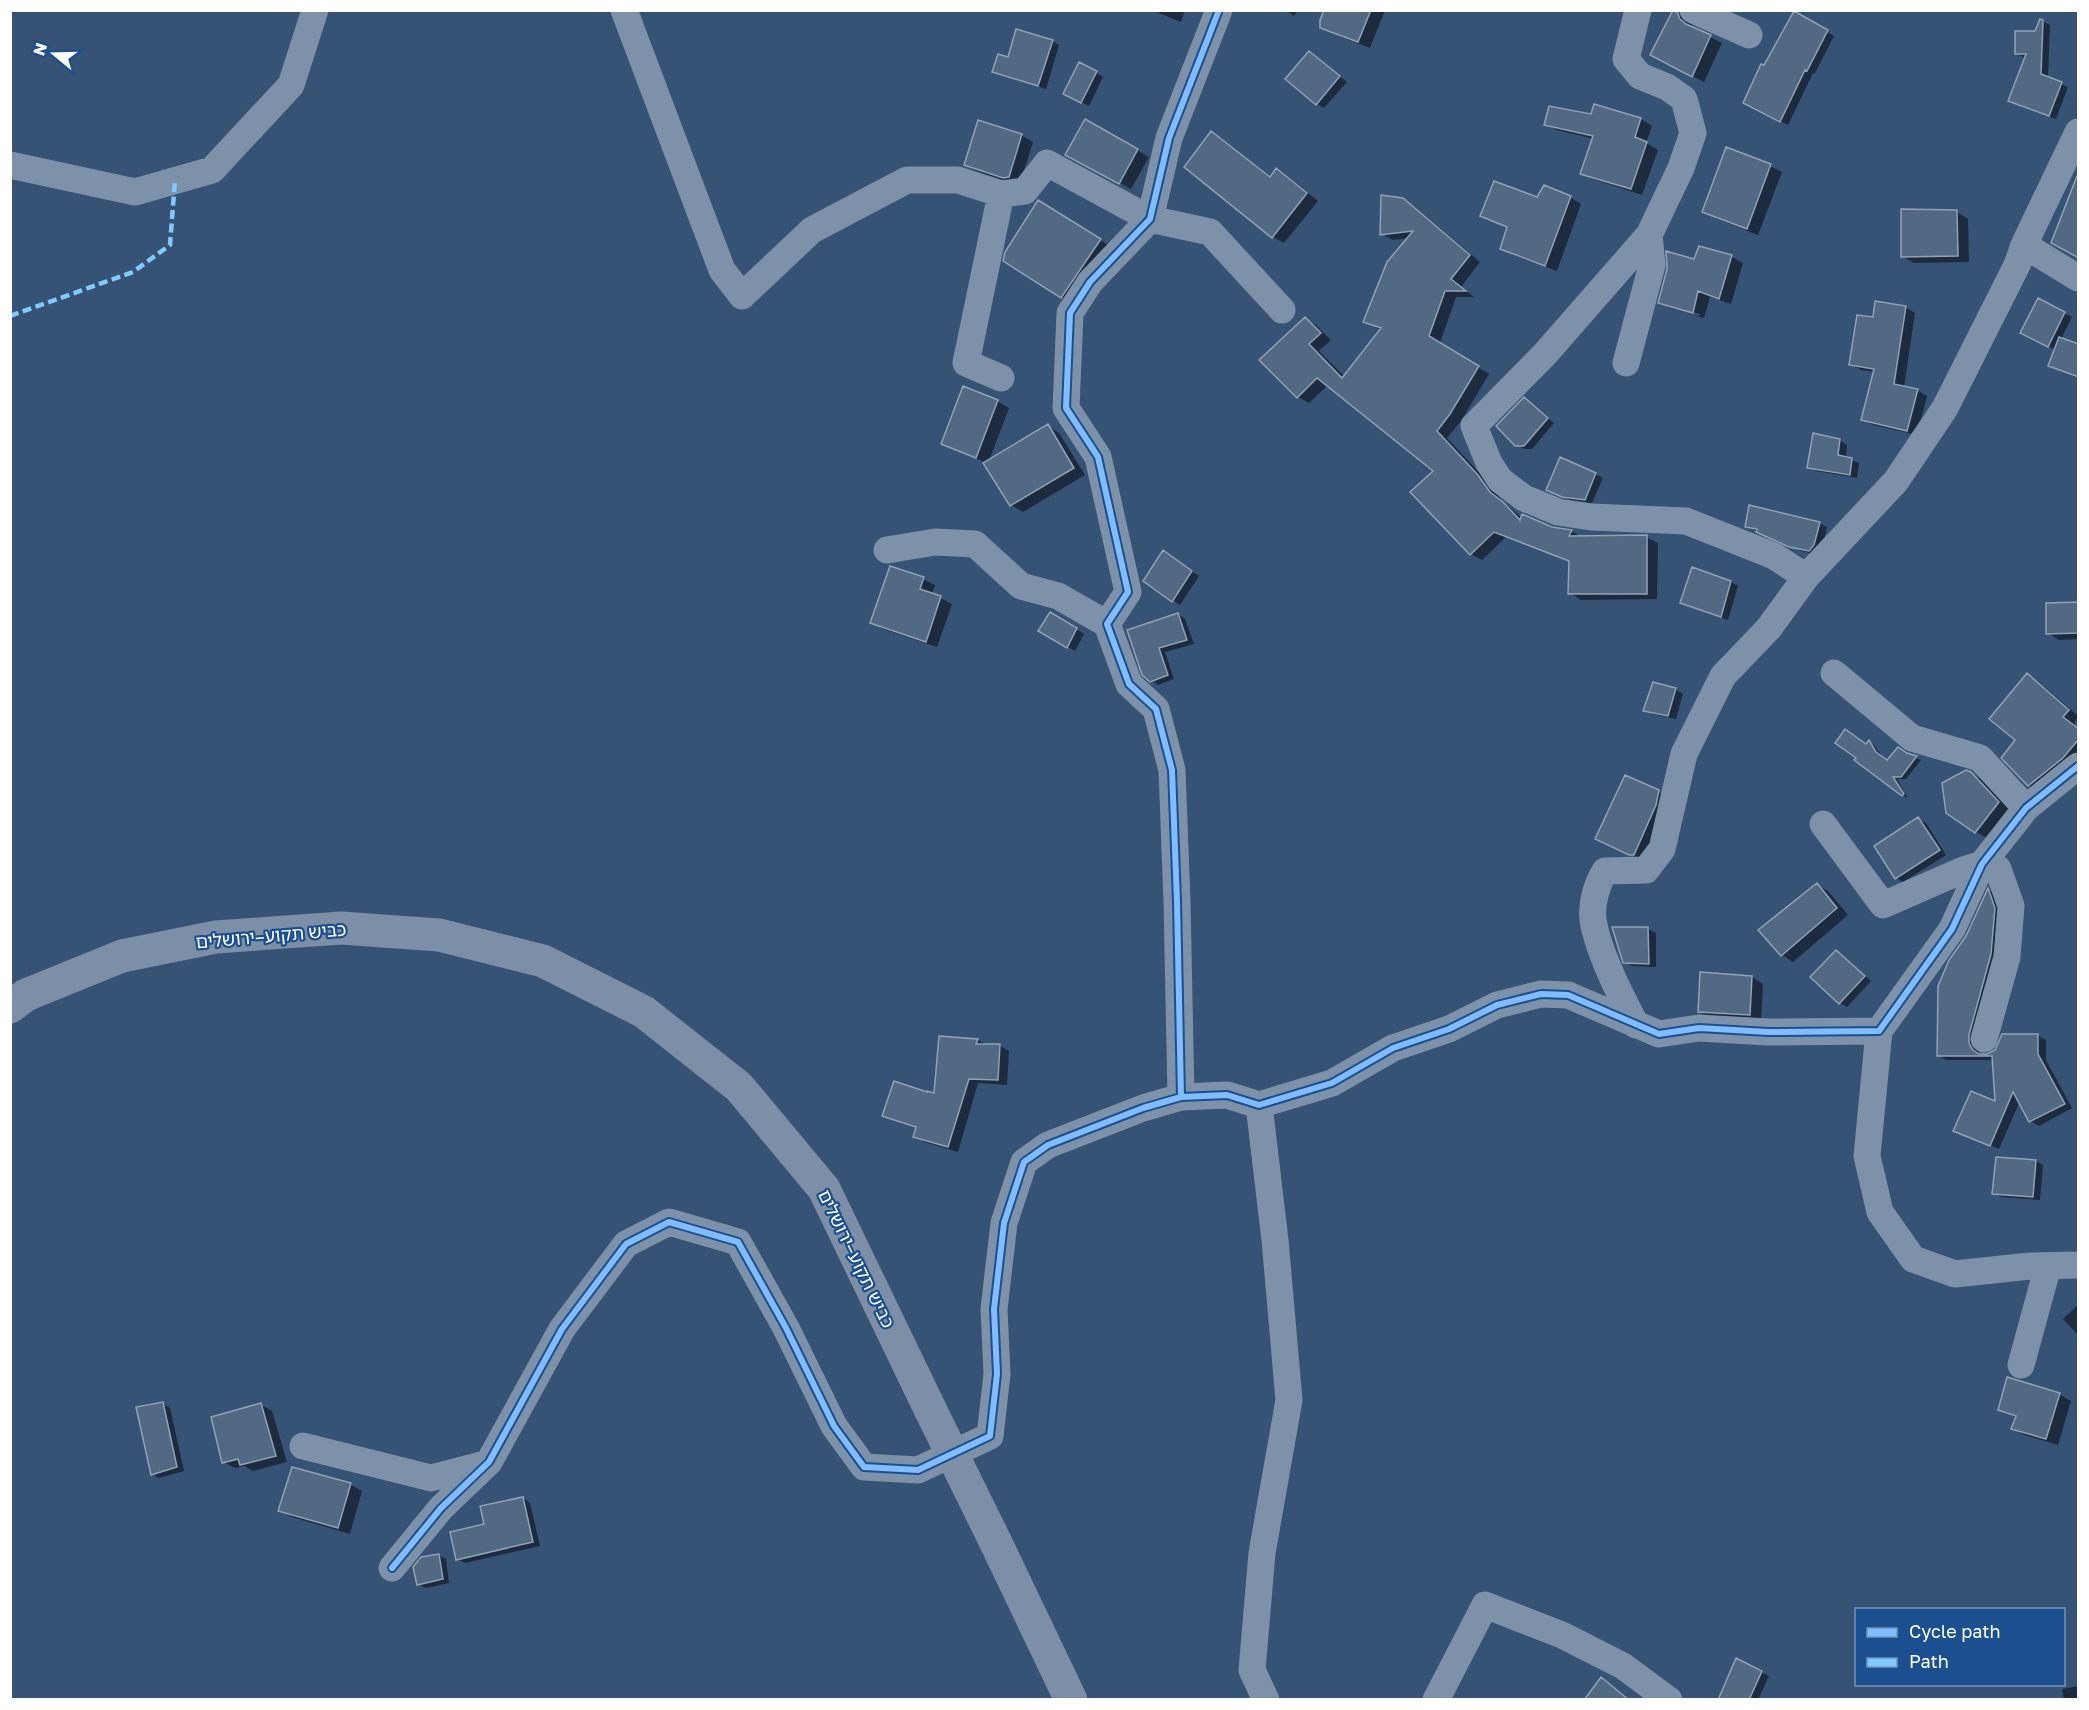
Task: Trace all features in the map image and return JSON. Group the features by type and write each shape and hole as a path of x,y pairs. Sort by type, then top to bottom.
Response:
{"main road":[{"name":"כביש תקוע–ירושלים","path":"10,1007 26,995 123,956 216,937 341,928 439,935 543,961 644,1012 739,1087 824,1189 1071,1700"}],"street":[{"path":"10,165 135,192 212,170 291,85 315,10"},
{"path":"624,10 722,270 742,296 812,230 907,180 958,180 1001,194 1025,191 1047,163 1150,219 1210,232 1282,310"},
{"path":"1107,624 1128,592 1098,457 1066,408 1070,312 1090,282 1150,219 1169,138 1219,10"},
{"path":"1638,10 1626,59 1640,76 1666,87 1684,99 1693,133 1681,168 1649,235 1545,354 1474,426 1500,480 1524,498 1558,512 1591,517 1686,521 1774,556 1806,577"},
{"path":"1693,10 1749,35"},
{"path":"1636,1025 1622,999 1599,944 1593,918 1597,884 1605,871 1646,870 1662,849 1683,754 1723,676 1769,628 1806,577 1896,481 1945,408 2017,265 2024,245 2079,132"},
{"path":"1000,378 966,363 1001,194"},
{"path":"1626,363 1652,265 1649,235"},
{"path":"2024,245 2079,278"},
{"path":"887,550 936,542 975,544 1021,586 1058,596 1107,624 1129,684 1156,709 1172,770 1181,1097"},
{"path":"1834,673 1912,738 1980,758 2026,808"},
{"path":"2079,766 2026,808 1982,864 1952,928 1879,1031 1867,1156 1880,1212 1913,1259 1955,1274 2079,1265"},
{"path":"1823,824 1883,905 1982,864 1998,869 2011,906 2007,957 1984,1039"},
{"path":"392,1568 441,1508 489,1462 562,1329 626,1244 669,1222 738,1242 786,1328 834,1426 864,1467 918,1470 990,1436 997,1374 994,1309 1004,1223 1024,1162 1048,1145 1143,1108 1181,1097 1227,1095 1259,1105 1332,1083 1393,1048 1449,1029 1497,1005 1541,994 1568,994 1659,1034 1699,1028 1768,1032 1879,1031"},
{"path":"1259,1105 1275,1240 1289,1400 1262,1552 1252,1670 1266,1700"},
{"path":"2021,1365 2048,1266"},
{"path":"303,1446 431,1478 489,1462"},
{"path":"1436,1700 1485,1605 1562,1635 1623,1666 1669,1700"}],"building":[{"path":"1324,10 1371,10 1358,42 1320,28"},
{"path":"1673,10 1686,24 1711,35 1692,77 1650,55"},
{"path":"1794,11 1828,30 1807,71 1805,70 1780,122 1743,103 1761,64 1764,65"},
{"path":"2040,19 2043,20 2041,74 2062,82 2049,116 2008,101 2026,54 2015,54 2015,31 2035,31"},
{"path":"1016,29 1053,40 1038,86 992,72 998,54 1008,57"},
{"path":"1309,51 1340,76 1316,105 1285,79"},
{"path":"1079,62 1097,71 1081,103 1063,94"},
{"path":"1594,104 1641,118 1635,137 1647,142 1631,189 1580,174 1593,136 1544,125 1549,106 1591,114"},
{"path":"1085,119 1138,149 1119,184 1065,155"},
{"path":"978,120 1022,134 1009,177 1003,178 964,165"},
{"path":"1211,131 1270,177 1276,168 1307,193 1272,238 1184,167"},
{"path":"1726,147 1771,164 1747,229 1702,212"},
{"path":"2077,176 2079,176 2079,258 2051,243"},
{"path":"1494,181 1537,197 1544,185 1571,196 1545,266 1500,249 1507,227 1480,216"},
{"path":"1381,195 1403,198 1470,255 1451,279 1466,291 1445,291 1429,336 1479,366 1437,431 1478,475 1490,492 1520,520 1522,514 1552,527 1572,530 1569,536 1647,535 1647,594 1568,594 1569,561 1494,532 1470,555 1410,492 1433,471 1317,378 1297,398 1259,360 1305,317 1321,333 1309,344 1342,378 1381,328 1363,322 1387,262 1413,231 1380,235"},
{"path":"1038,200 1101,239 1061,298 1003,261 1005,252"},
{"path":"1901,209 1957,210 1958,256 1901,257"},
{"path":"1699,246 1732,255 1719,299 1698,291 1693,313 1658,303 1667,269 1666,251 1694,259"},
{"path":"2038,298 2065,312 2048,347 2020,333"},
{"path":"1875,301 1906,306 1894,384 1918,389 1907,431 1861,420 1874,369 1849,365 1857,315 1873,317"},
{"path":"2059,337 2079,344 2079,377 2048,366"},
{"path":"963,386 998,400 976,458 941,444"},
{"path":"1524,397 1548,418 1524,446 1515,446 1496,426"},
{"path":"1048,424 1074,468 1010,506 983,463"},
{"path":"1813,433 1840,439 1838,455 1852,458 1850,475 1807,468"},
{"path":"1560,457 1596,473 1585,500 1562,497 1546,490"},
{"path":"1749,505 1820,522 1814,545 1809,551 1789,547 1756,532 1757,529 1745,527"},
{"path":"1163,550 1192,571 1172,602 1143,581"},
{"path":"890,566 924,577 920,589 941,596 926,642 870,623"},
{"path":"1692,567 1731,581 1721,617 1680,603"},
{"path":"2079,602 2079,633 2046,634 2046,603"},
{"path":"1050,612 1077,628 1067,648 1038,631"},
{"path":"1178,613 1187,640 1159,648 1168,675 1150,682 1142,675 1127,630"},
{"path":"2027,673 2069,710 2063,717 2079,729 2079,739 2063,758 2028,786 2001,758 2015,740 1989,719"},
{"path":"1653,682 1676,688 1668,716 1643,711"},
{"path":"1845,729 1866,744 1869,740 1876,752 1887,760 1898,747 1917,756 1901,777 1893,777 1904,794 1902,796 1835,743"},
{"path":"1966,770 1971,772 1999,802 1975,833 1946,813 1942,783"},
{"path":"1625,775 1659,790 1656,805 1634,855 1629,855 1595,839"},
{"path":"1918,817 1940,850 1895,879 1874,846"},
{"path":"1817,883 1837,908 1781,956 1758,930"},
{"path":"1988,888 1995,908 1991,954 1969,1035 1969,1043 1979,1054 1987,1054 1995,1050 2002,1034 2038,1034 2038,1054 2065,1104 2029,1122 2013,1092 1990,1146 1953,1131 1971,1091 1995,1101 1992,1056 1937,1056 1938,986 1949,960 1966,936"},
{"path":"1612,927 1648,927 1649,964 1623,963"},
{"path":"1836,950 1865,976 1839,1004 1810,977"},
{"path":"1700,972 1752,976 1750,1015 1698,1012"},
{"path":"939,1036 978,1039 976,1044 1000,1044 998,1080 969,1079 948,1147 913,1137 916,1127 882,1116 894,1081 934,1093"},
{"path":"1996,1157 2036,1160 2033,1197 1992,1194"},
{"path":"2007,1377 2060,1393 2046,1439 2011,1429 2016,1416 1998,1410"},
{"path":"163,1402 177,1467 151,1475 136,1407"},
{"path":"261,1403 276,1456 240,1465 238,1459 222,1463 211,1417"},
{"path":"292,1467 351,1483 338,1528 278,1511"},
{"path":"523,1497 533,1542 456,1560 450,1532 484,1524 480,1506"},
{"path":"439,1554 443,1579 417,1585 413,1567 421,1557"},
{"path":"1736,1658 1762,1671 1749,1700 1718,1700"},
{"path":"1601,1677 1629,1700 1584,1700"}],"marked path":[{"path":"10,316 133,272 170,245 175,180"}],"cycle path":[{"path":"1181,1097 1172,770 1156,709 1129,684 1107,624 1128,592 1098,457 1066,408 1070,313 1090,282 1150,219 1169,138 1219,10"},
{"path":"392,1568 441,1508 489,1462 562,1329 626,1244 669,1222 738,1242 786,1328 834,1426 864,1467 918,1470 990,1436 997,1374 994,1309 1004,1223 1024,1162 1048,1145 1143,1108 1181,1097 1227,1095 1259,1105 1332,1083 1393,1048 1449,1029 1497,1005 1541,994 1568,995 1659,1034 1699,1028 1768,1032 1879,1031 1952,929 1982,864 2026,808 2078,766"}]}
